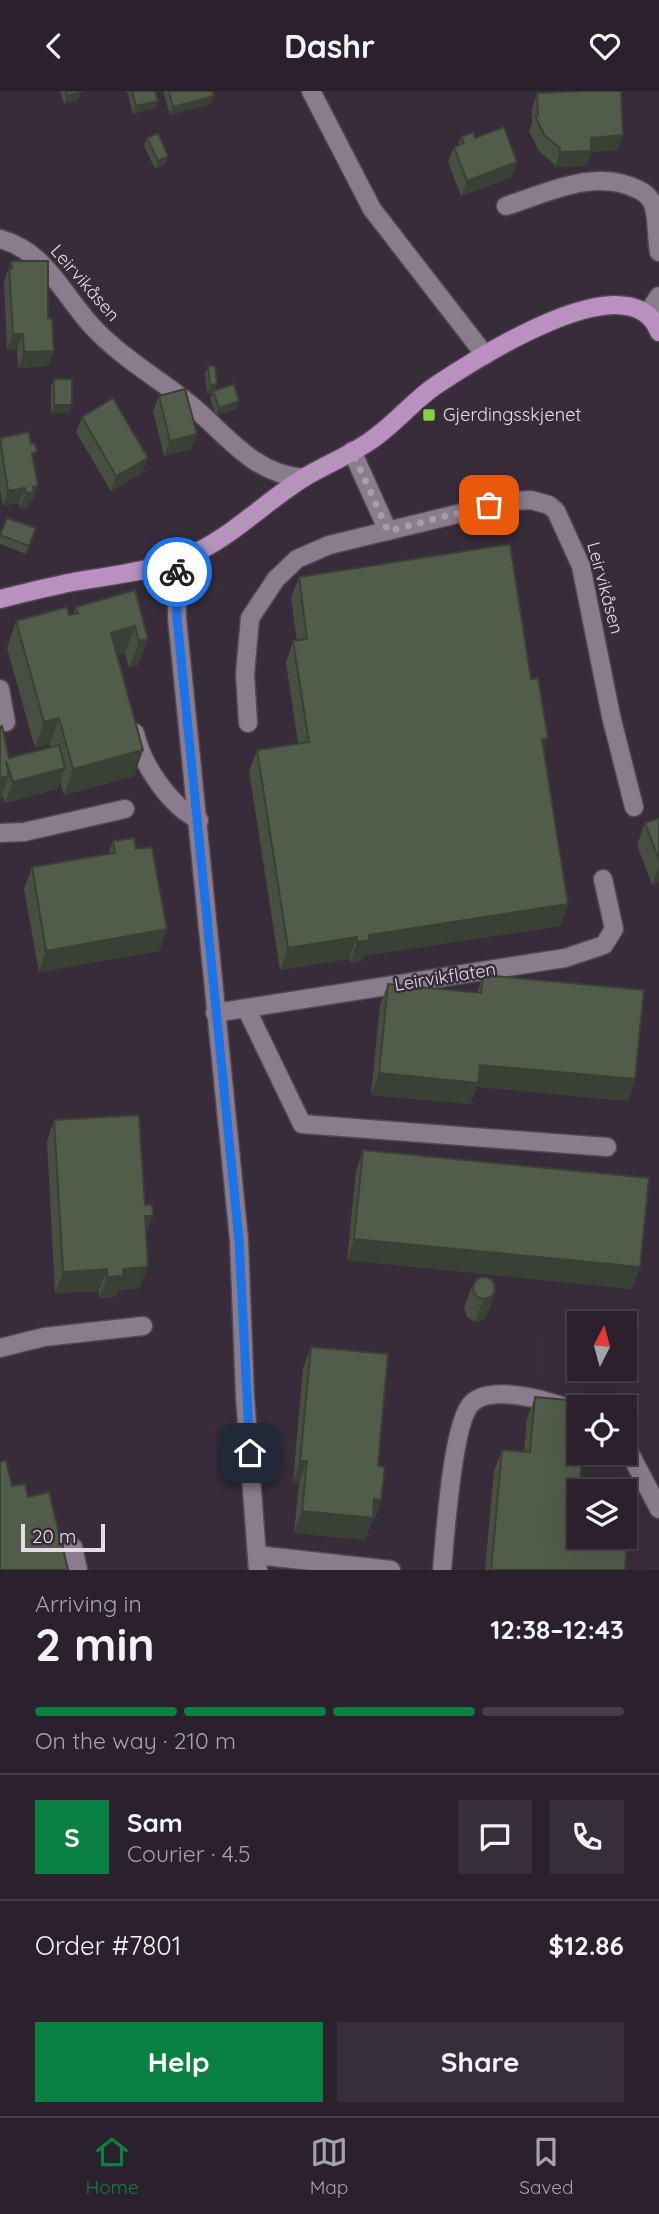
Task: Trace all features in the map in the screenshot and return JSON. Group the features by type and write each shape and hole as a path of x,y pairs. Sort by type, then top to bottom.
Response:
{"main road":[{"path":"0,599 73,582 127,576 188,557 278,499 304,478 371,441 434,387 485,355 547,323 588,308 611,304 631,305 648,314 659,332"}],"street":[{"path":"311,91 372,209 485,355"},
{"path":"506,206 578,183 608,180 626,184 645,193 652,203 659,252"},
{"name":"Leirvikåsen","path":"0,239 17,244 33,254 91,325 140,370 191,405 233,447 275,473 304,478"},
{"path":"648,314 659,296"},
{"path":"352,451 388,531"},
{"name":"Leirvikåsen","path":"248,723 245,674 250,618 276,579 296,559 329,545 511,501 531,501 549,505 556,510 581,566 611,716 634,807"},
{"path":"177,560 177,618 239,1240 245,1397 258,1562 391,1570"},
{"path":"0,689 6,722"},
{"path":"130,709 138,748 176,802 199,820"},
{"path":"0,833 24,832 125,809"},
{"name":"Leirvikflaten","path":"215,1013 565,958 604,945 614,929 603,879"},
{"path":"246,1008 302,1124 607,1147"},
{"path":"0,1348 44,1337 143,1326"},
{"path":"442,1570 447,1513 461,1423 467,1408 474,1400 513,1395 567,1407"},
{"path":"636,1465 659,1509"},
{"path":"73,1547 78,1570"}],"building":[{"path":"66,91 80,91 81,92 67,96"},
{"path":"132,91 155,91 158,101 136,106"},
{"path":"169,91 212,91 214,96 173,107"},
{"path":"621,91 623,135 591,138 591,151 560,152 560,148 545,136 535,116 538,116 537,93"},
{"path":"504,127 517,162 467,181 454,147 464,143 461,137 473,132 475,138"},
{"path":"158,133 168,156 158,161 147,138"},
{"path":"11,261 48,261 48,318 52,319 54,351 24,352 23,334 13,334 9,267 12,268"},
{"path":"208,366 215,366 217,384 210,385"},
{"path":"54,379 72,379 72,405 54,405"},
{"path":"234,384 239,401 219,408 213,391"},
{"path":"185,389 197,434 170,441 159,396"},
{"path":"113,398 148,458 116,476 82,417"},
{"path":"29,432 31,444 35,443 37,452 32,453 38,485 33,487 34,492 26,493 25,488 8,491 0,438"},
{"path":"7,518 36,528 29,546 0,535"},
{"path":"510,544 531,679 538,678 548,738 542,739 568,904 369,935 369,940 357,942 357,937 288,948 257,750 309,742 293,641 307,639 299,577"},
{"path":"135,590 148,639 139,641 135,626 111,633 143,750 73,769 59,718 44,722 16,621 67,607 69,615 78,613 76,607"},
{"path":"2,726 9,758 59,745 65,768 13,782 6,761 9,776 0,778"},
{"path":"659,818 659,860 645,823"},
{"path":"134,838 136,849 152,847 167,929 46,951 32,867 115,853 113,841"},
{"path":"483,975 644,990 635,1079 480,1065 478,1083 379,1073 388,984 481,993"},
{"path":"139,1115 145,1205 152,1205 153,1216 145,1216 148,1267 123,1269 123,1276 107,1277 107,1269 63,1272 54,1120"},
{"path":"363,1150 649,1178 640,1267 354,1239"},
{"path":"480,1277 488,1277 495,1284 495,1292 488,1299 480,1299 473,1292 473,1284"},
{"path":"311,1347 388,1354 378,1466 385,1467 381,1500 374,1499 373,1518 302,1511 307,1461 300,1461"},
{"path":"535,1397 567,1400 567,1465 582,1465 580,1479 567,1479 567,1549 626,1549 625,1570 491,1570 502,1450 530,1452"},
{"path":"6,1460 12,1486 25,1484 28,1497 49,1492 68,1570 0,1570 0,1462"}],"way so far":[{"path":"177,572 177,560 188,557 278,499 304,478 352,451 388,531 489,505"}],"place":[{"name":"Gjerdingsskjenet","path":"429,415"}],"route":[{"path":"177,572 177,618 239,1240 245,1397 250,1453"}]}
